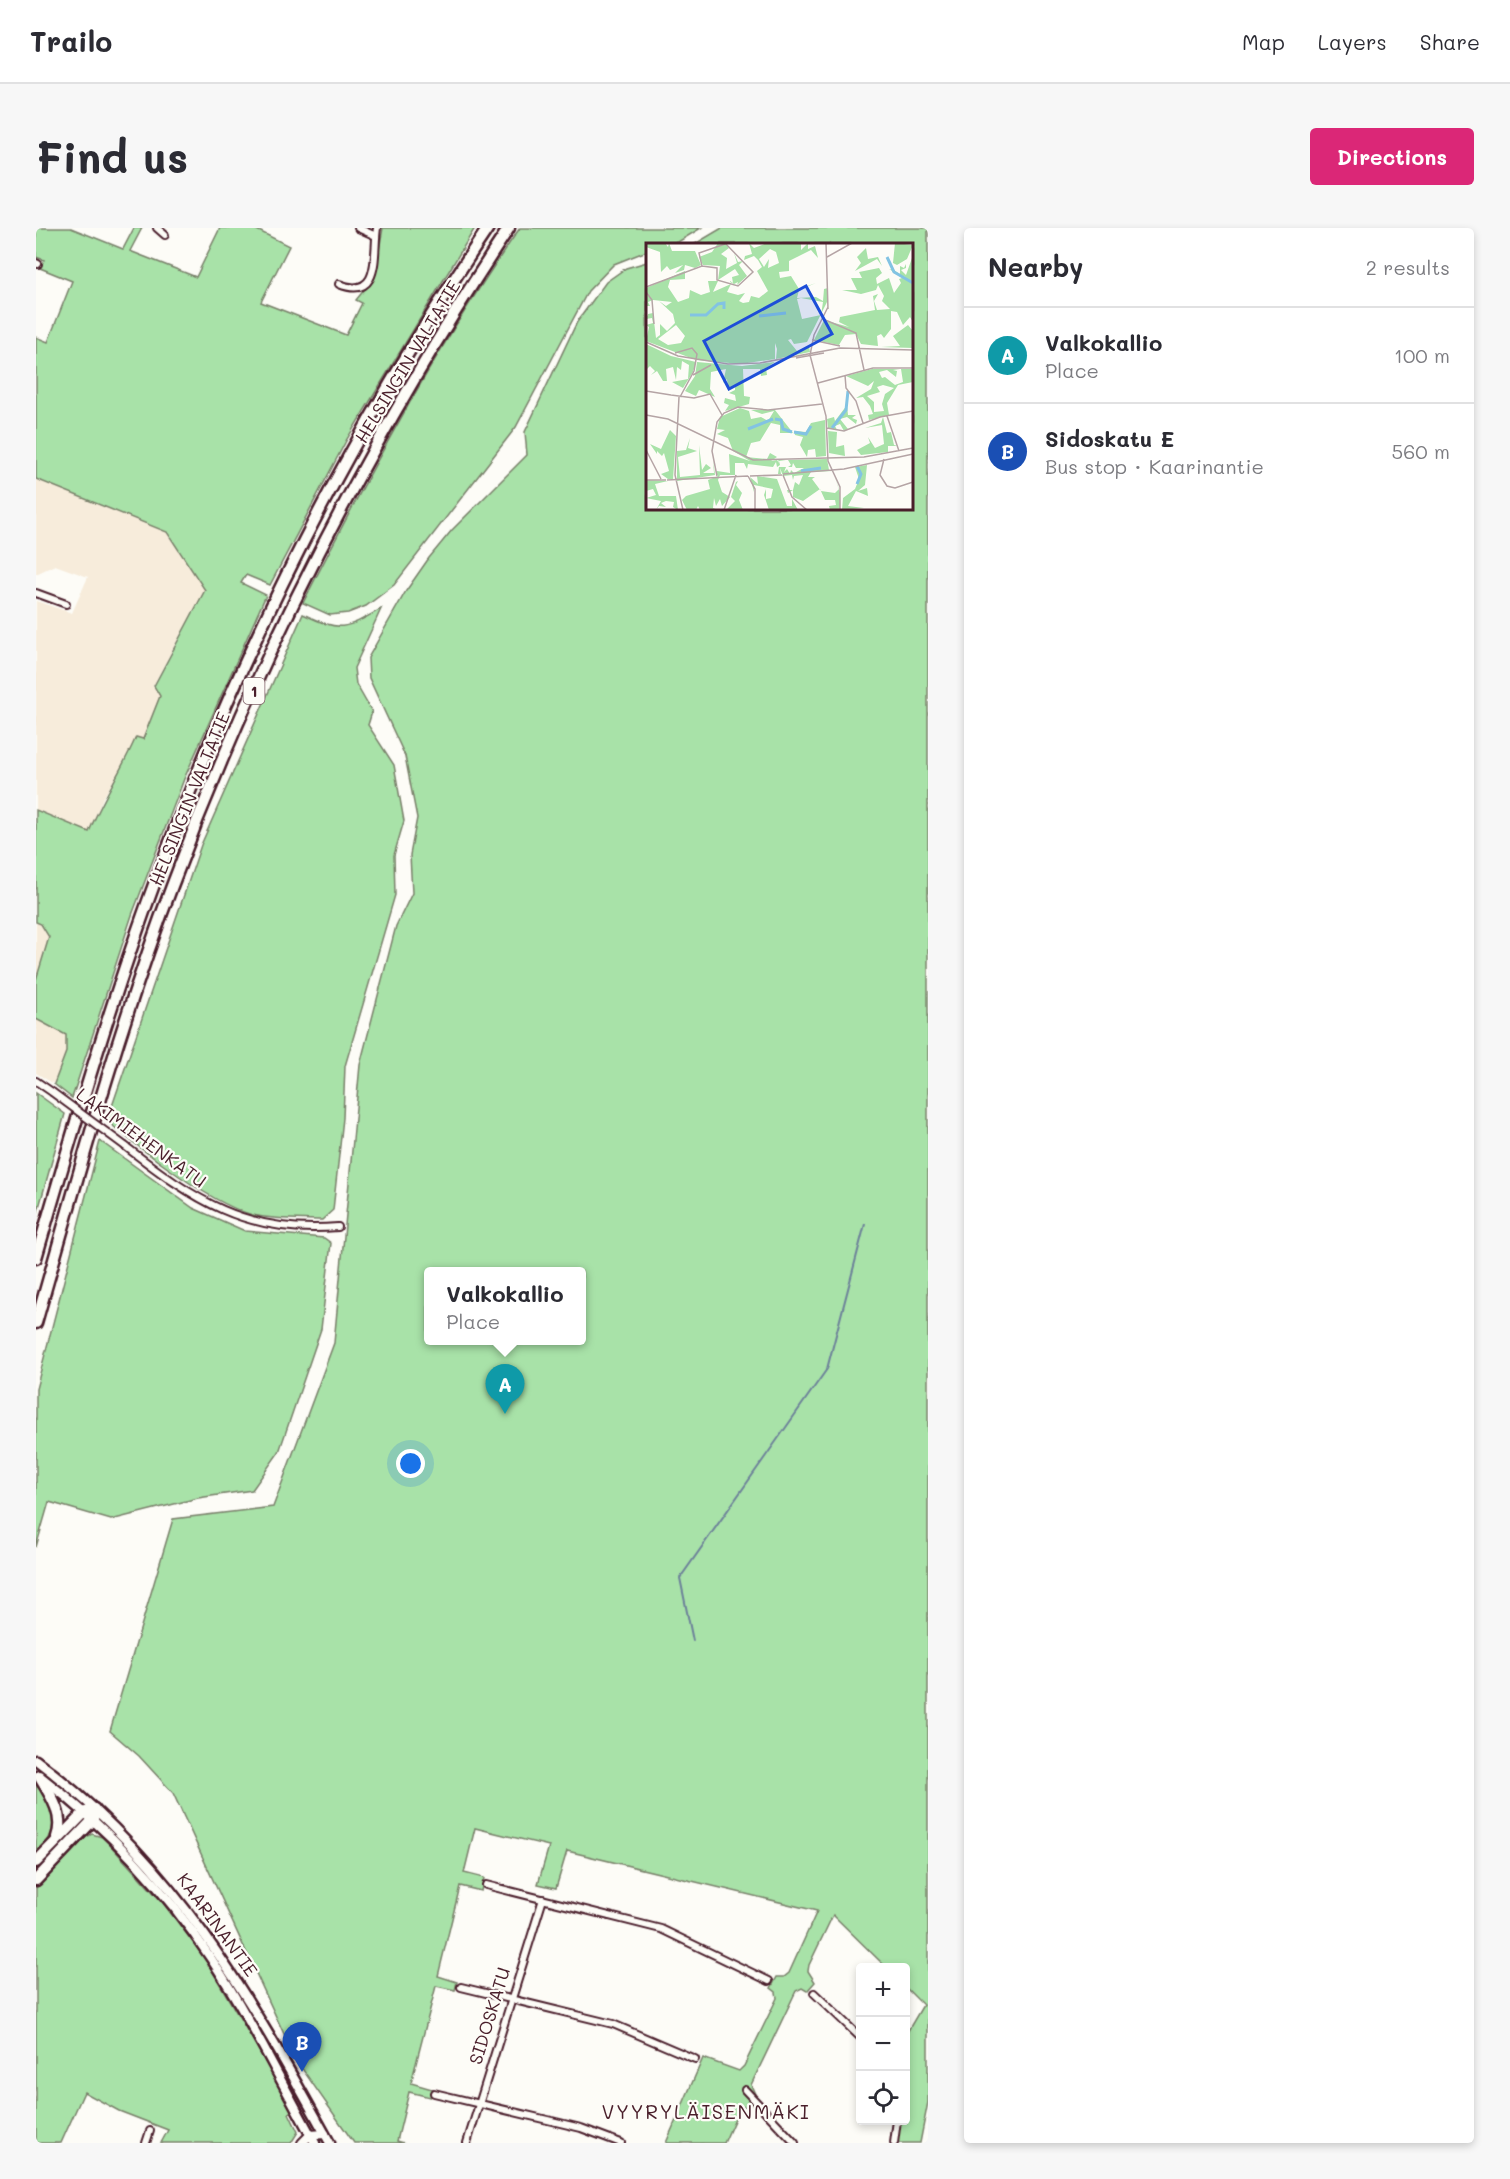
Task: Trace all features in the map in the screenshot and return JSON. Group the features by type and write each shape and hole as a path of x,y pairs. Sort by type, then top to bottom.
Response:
{"highway":[{"name":"HELSINGIN VALTATIE","path":"36,1258 86,1084 116,992 156,880 210,744 275,601 330,493 384,397 486,228"},
{"name":"HELSINGIN VALTATIE","path":"36,1323 131,1004 172,886 244,712 297,597 362,472 437,341 509,228"},
{"path":"38,1775 57,1810 60,1828 56,1840"},
{"path":"36,1862 56,1840 90,1814"},
{"path":"36,1880 90,1814"}],"main road":[{"name":"KAARINANTIE","path":"36,1760 90,1814 157,1888 212,1959 315,2140"},
{"name":"KAARINANTIE","path":"38,1775 132,1845 198,1924 262,2019 330,2143"}],"street":[{"path":"157,228 165,235"},
{"path":"358,228 376,236"},
{"path":"339,284 355,288 369,281 375,265 377,228"},
{"path":"36,593 66,604"},
{"name":"LAKIMIEHENKATU","path":"36,1081 174,1184 226,1213 263,1225 317,1229 338,1227"},
{"path":"486,1885 661,1929 769,1981"},
{"name":"SIDOSKATU","path":"467,2143 543,1899"},
{"path":"461,1987 613,2024 695,2059"},
{"path":"814,1993 856,2032"},
{"path":"745,2090 795,2143"},
{"path":"434,2093 581,2128 621,2143"},
{"path":"894,2143 896,2125"},
{"path":"146,2143 150,2131"},
{"path":"302,2143 315,2140 325,2134"}],"shaded area":[{"path":"36,479 167,532 205,590 153,686 160,696 143,740 136,737 125,763 103,798 62,897 36,980 36,601 72,613 88,577 55,565 36,574"},
{"path":"36,1019 66,1035 66,1051 54,1084 36,1073"}],"green space":[{"path":"36,228 71,228 123,249 134,228 142,228 130,251 196,277 220,228 253,228 289,246 261,302 346,335 362,303 356,300 374,278 383,228 475,228 347,439 270,585 246,575 241,583 266,595 184,779 132,915 72,1098 54,1084 66,1052 66,1035 36,1019 36,980 49,937 41,924 36,922 36,810 89,832 136,737 143,739 160,696 154,686 205,590 167,532 36,479 36,337 48,342 72,281 40,268 44,260 36,257"},
{"path":"520,228 701,228 678,242 646,243 646,251 614,264 588,291 516,427 394,585 366,606 348,613 330,615 303,603 405,411 460,318"},
{"path":"722,228 928,228 928,2102 920,2143 897,2143 899,2125 910,2125 910,2027 923,2005 910,1992 910,1963 882,1963 833,1915 809,1965 808,1971 815,1982 807,1991 802,1988 796,1991 751,2085 755,2094 750,2106 740,2107 724,2143 666,2143 703,2058 739,2071 744,2066 777,1998 776,1992 771,1988 777,1977 784,1977 789,1973 817,1911 567,1851 556,1888 538,1884 549,1846 475,1828 464,1873 484,1878 481,1891 460,1886 438,1976 457,1982 455,1990 436,1986 411,2083 432,2089 430,2097 409,2092 397,2141 404,2143 354,2143 296,2060 173,1793 139,1756 110,1731 173,1519 273,1507 334,1343 360,1065 396,926 412,893 410,855 417,818 405,756 369,678 368,658 406,591 429,558 452,530 527,455 525,432 577,322 606,282 626,268 646,262 646,510 913,510 913,243 697,243"},
{"path":"381,609 354,668 356,684 372,712 368,725 394,765 404,821 394,855 395,895 345,1066 343,1118 333,1210 322,1220 258,1216 241,1211 201,1190 158,1161 107,1121 201,845 303,614 326,624 342,626 350,625"},
{"path":"36,1093 65,1114 36,1218"},
{"path":"100,1141 193,1208 245,1231 324,1238 331,1243 321,1329 279,1452 252,1490 198,1498 111,1520 49,1502 36,1547 36,1389"},
{"path":"36,1785 49,1803 53,1820 49,1838 36,1854"},
{"path":"92,1834 102,1837 163,1903 204,1957 293,2109 289,2113 298,2132 291,2143 161,2143 168,2130 119,2111 84,2092 61,2143 36,2143 36,1888 86,1837"}],"waterway":[{"path":"693,1641 680,1578 827,1369 865,1224"}],"place":[{"name":"Valkokallio","path":"505,1414"},
{"name":"Sidoskatu E","path":"302,2072"}],"district":[{"name":"VYYRYLÄISENMÄKI","path":"706,2112"}]}
